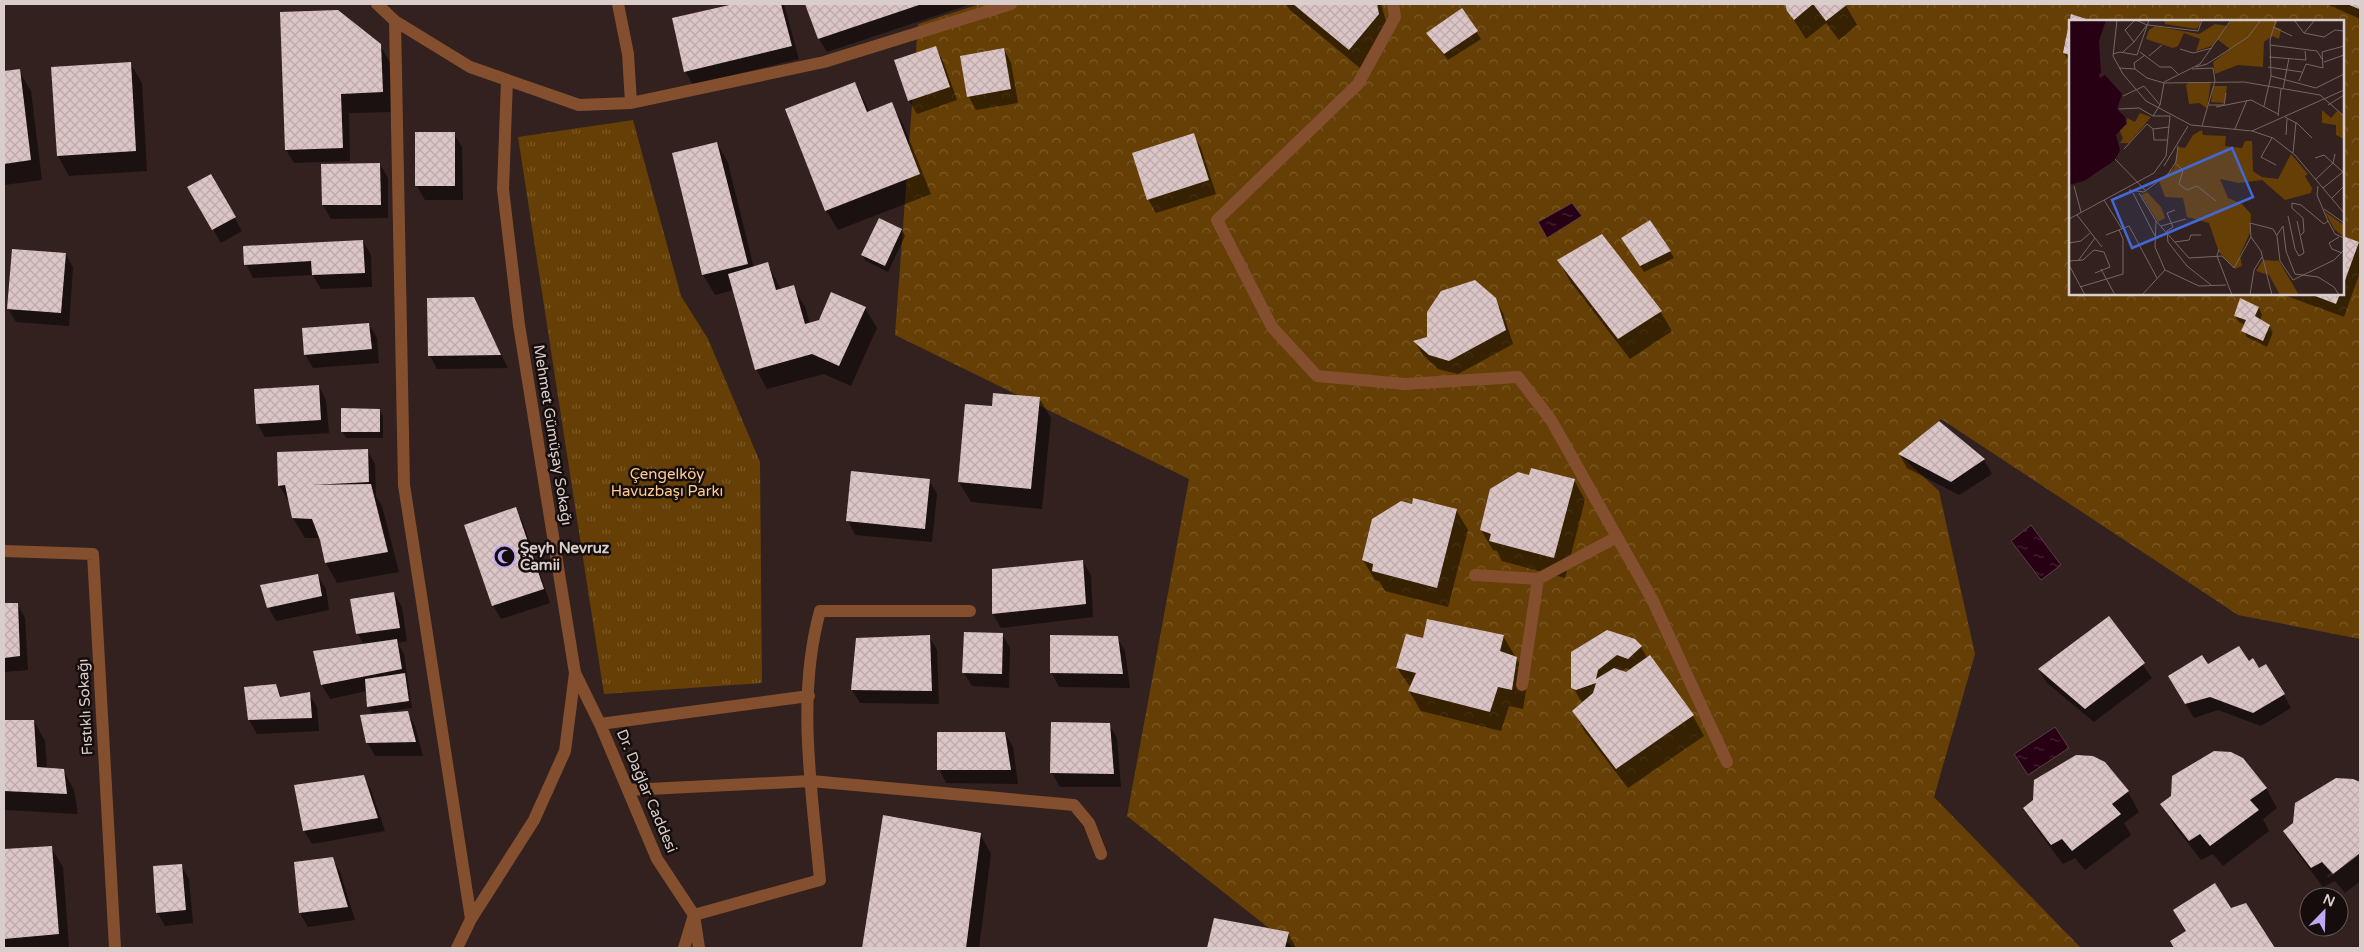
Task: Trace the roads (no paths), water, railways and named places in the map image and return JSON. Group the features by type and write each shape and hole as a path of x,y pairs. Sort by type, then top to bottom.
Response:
{"street":[{"path":"377,4 395,20 470,67 579,104 631,103 824,62 1011,4"},
{"path":"618,4 628,54 631,103"},
{"path":"1393,4 1395,17 1358,84 1217,220 1272,327 1317,376 1405,384 1518,377 1551,420 1652,598 1727,762"},
{"path":"395,20 404,485 471,919"},
{"name":"Mehmet Gümüşay Sokağı","path":"457,948 471,919 534,820 565,751 575,673 519,326 503,189 508,80"},
{"path":"1475,575 1538,580 1617,537"},
{"name":"Fıstıklı Sokağı","path":"4,550 93,554 115,948"},
{"path":"1522,685 1538,580"},
{"path":"684,948 694,915 820,880 806,737 812,638 820,611 970,611"},
{"name":"Dr. Dağlar Caddesi","path":"575,673 600,724 657,860 694,915 699,948"},
{"path":"600,724 809,696"},
{"path":"628,790 811,781 1074,805 1089,823 1101,854"}],"water":[{"path":"1572,203 1582,216 1547,238 1538,222"},
{"path":"2031,525 2061,565 2041,580 2011,541"},
{"path":"2055,727 2069,748 2028,775 2014,754"}],"place":[{"name":"Şeyh Nevruz Camii","path":"504,557"}],"park label":[{"name":"Çengelköy Havuzbaşı Parkı","path":"667,482"}]}
